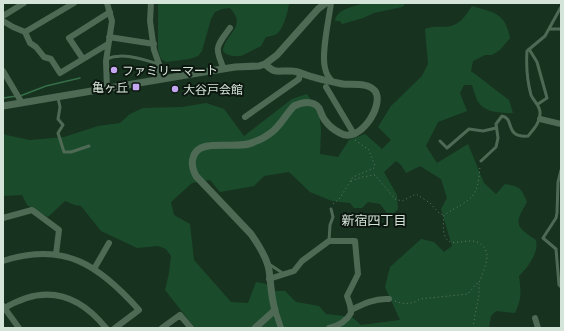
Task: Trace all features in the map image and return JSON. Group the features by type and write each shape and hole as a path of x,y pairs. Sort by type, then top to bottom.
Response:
{"street":[{"path":"3,16 24,3"},
{"path":"25,32 74,3"},
{"path":"107,3 112,21 106,59 107,89"},
{"path":"151,3 150,21 157,58 160,64 158,80"},
{"path":"3,106 224,69 259,66 265,64 277,55 318,9 326,3"},
{"path":"331,3 324,57 328,77 332,81"},
{"path":"83,59 69,38 110,12"},
{"path":"3,21 13,28 25,32 30,43 36,47 44,57 50,59 60,73 108,44"},
{"path":"224,69 218,57 217,48 230,28"},
{"path":"109,37 154,44"},
{"path":"265,64 271,70 282,72 293,71 344,84 370,87 374,91 377,101 365,126 352,135 343,135 333,128 324,119 315,104 305,102 294,106 272,132 253,143 241,146 206,146 198,149 193,157 192,167 196,176 256,241 269,270 272,299 281,328"},
{"path":"245,117 298,79 300,73"},
{"path":"4,74 22,103"},
{"path":"326,87 352,135"},
{"path":"540,119 561,124"},
{"path":"3,218 32,210 59,230 56,254"},
{"path":"269,279 294,271 302,261 329,241 355,241 358,271 356,279 347,296 351,310 345,321 335,327 329,328"},
{"path":"94,269 109,243"},
{"path":"3,260 28,254 56,254 73,258 94,269 125,293 139,310 115,328"},
{"path":"19,328 3,308 13,302 29,296 52,295 66,297 79,303 93,314 106,328"},
{"path":"351,310 362,304 389,299"},
{"path":"255,328 275,310"},
{"path":"162,328 180,315 191,328"},
{"path":"535,318 538,328"}],"lane":[{"path":"480,161 496,147 498,138 496,124 499,118 505,116 508,119 511,130 520,136 528,136 540,119 538,104 532,97 526,67 526,51 545,36 561,7"},
{"path":"550,29 561,29"},
{"path":"529,49 537,62 547,98 538,104"},
{"path":"106,59 117,56 127,56 160,64"},
{"path":"58,98 60,107 58,119 63,124 58,133 64,152 71,152 88,146"},
{"path":"440,141 447,148 469,129 483,131 496,128"},
{"path":"561,170 558,190 559,213 543,238 556,249 559,270 559,285 561,287"},
{"path":"329,241 330,225 333,217 331,209"},
{"path":"266,262 285,274"}],"path":[{"path":"331,209 353,177 374,168 375,166 369,150 355,141 352,135"},
{"path":"444,215 471,199 476,192 480,177 480,161"},
{"path":"351,181 362,177 375,175 395,199 402,201 416,194 430,203 440,214 444,215"},
{"path":"444,215 445,238 450,242 457,243 472,241 480,244 485,249 487,256 479,283 479,295 473,328"},
{"path":"389,299 405,304 420,299 468,294 477,283 479,283"}],"green space":[{"path":"158,3 289,3 285,21 278,33 266,37 261,46 241,56 232,56 223,51 227,39 234,30 237,20 230,8 215,12 211,19 202,51 198,56 189,59 166,62 161,59 158,50"},
{"path":"364,3 406,3 402,7 374,13 342,24 340,21 335,21 336,17 342,11"},
{"path":"472,6 492,12 502,18 508,29 510,38 500,50 492,55 485,55 473,61 471,71 509,100 513,113 498,112 484,108 477,100 472,85 464,85 460,93 467,111 438,122 426,146 437,163 468,144 484,183 496,194 505,184 517,187 520,189 527,202 520,215 519,224 520,228 536,240 536,250 532,260 519,276 520,295 515,313 496,311 491,316 489,328 257,328 252,326 251,328 195,328 165,290 171,256 166,249 158,246 137,248 101,231 81,206 65,201 48,217 27,205 22,195 3,196 3,133 30,140 64,137 98,126 120,123 130,114 143,108 182,107 206,103 224,109 244,136 292,99 307,94 319,112 321,130 320,154 338,157 349,140 365,134 382,149 391,140 378,127 391,106 422,76 428,64 425,29 455,25 461,21","holes":["396,161 401,165 406,173 420,166 441,179 447,198 441,209 452,246 444,252 434,242 421,239 390,267 385,287 400,320 361,325 352,317 326,314 319,306 296,302 285,291 274,291 266,284 256,282 248,303 231,302 194,260 190,224 174,215 171,202 192,183 210,180 220,192 254,186 264,176 289,172 310,192 332,201 350,203 354,208 362,208 368,202 380,204 390,217 398,209 397,195 384,172"]}],"waterway":[{"path":"20,96 46,86 80,78"},
{"path":"3,98 17,96"}],"place":[{"name":"ファミリーマート","path":"114,70"},
{"name":"亀ヶ丘","path":"136,87"},
{"name":"大谷戸会館","path":"175,89"}],"district":[{"name":"新宿四丁目","path":"374,220"}]}
